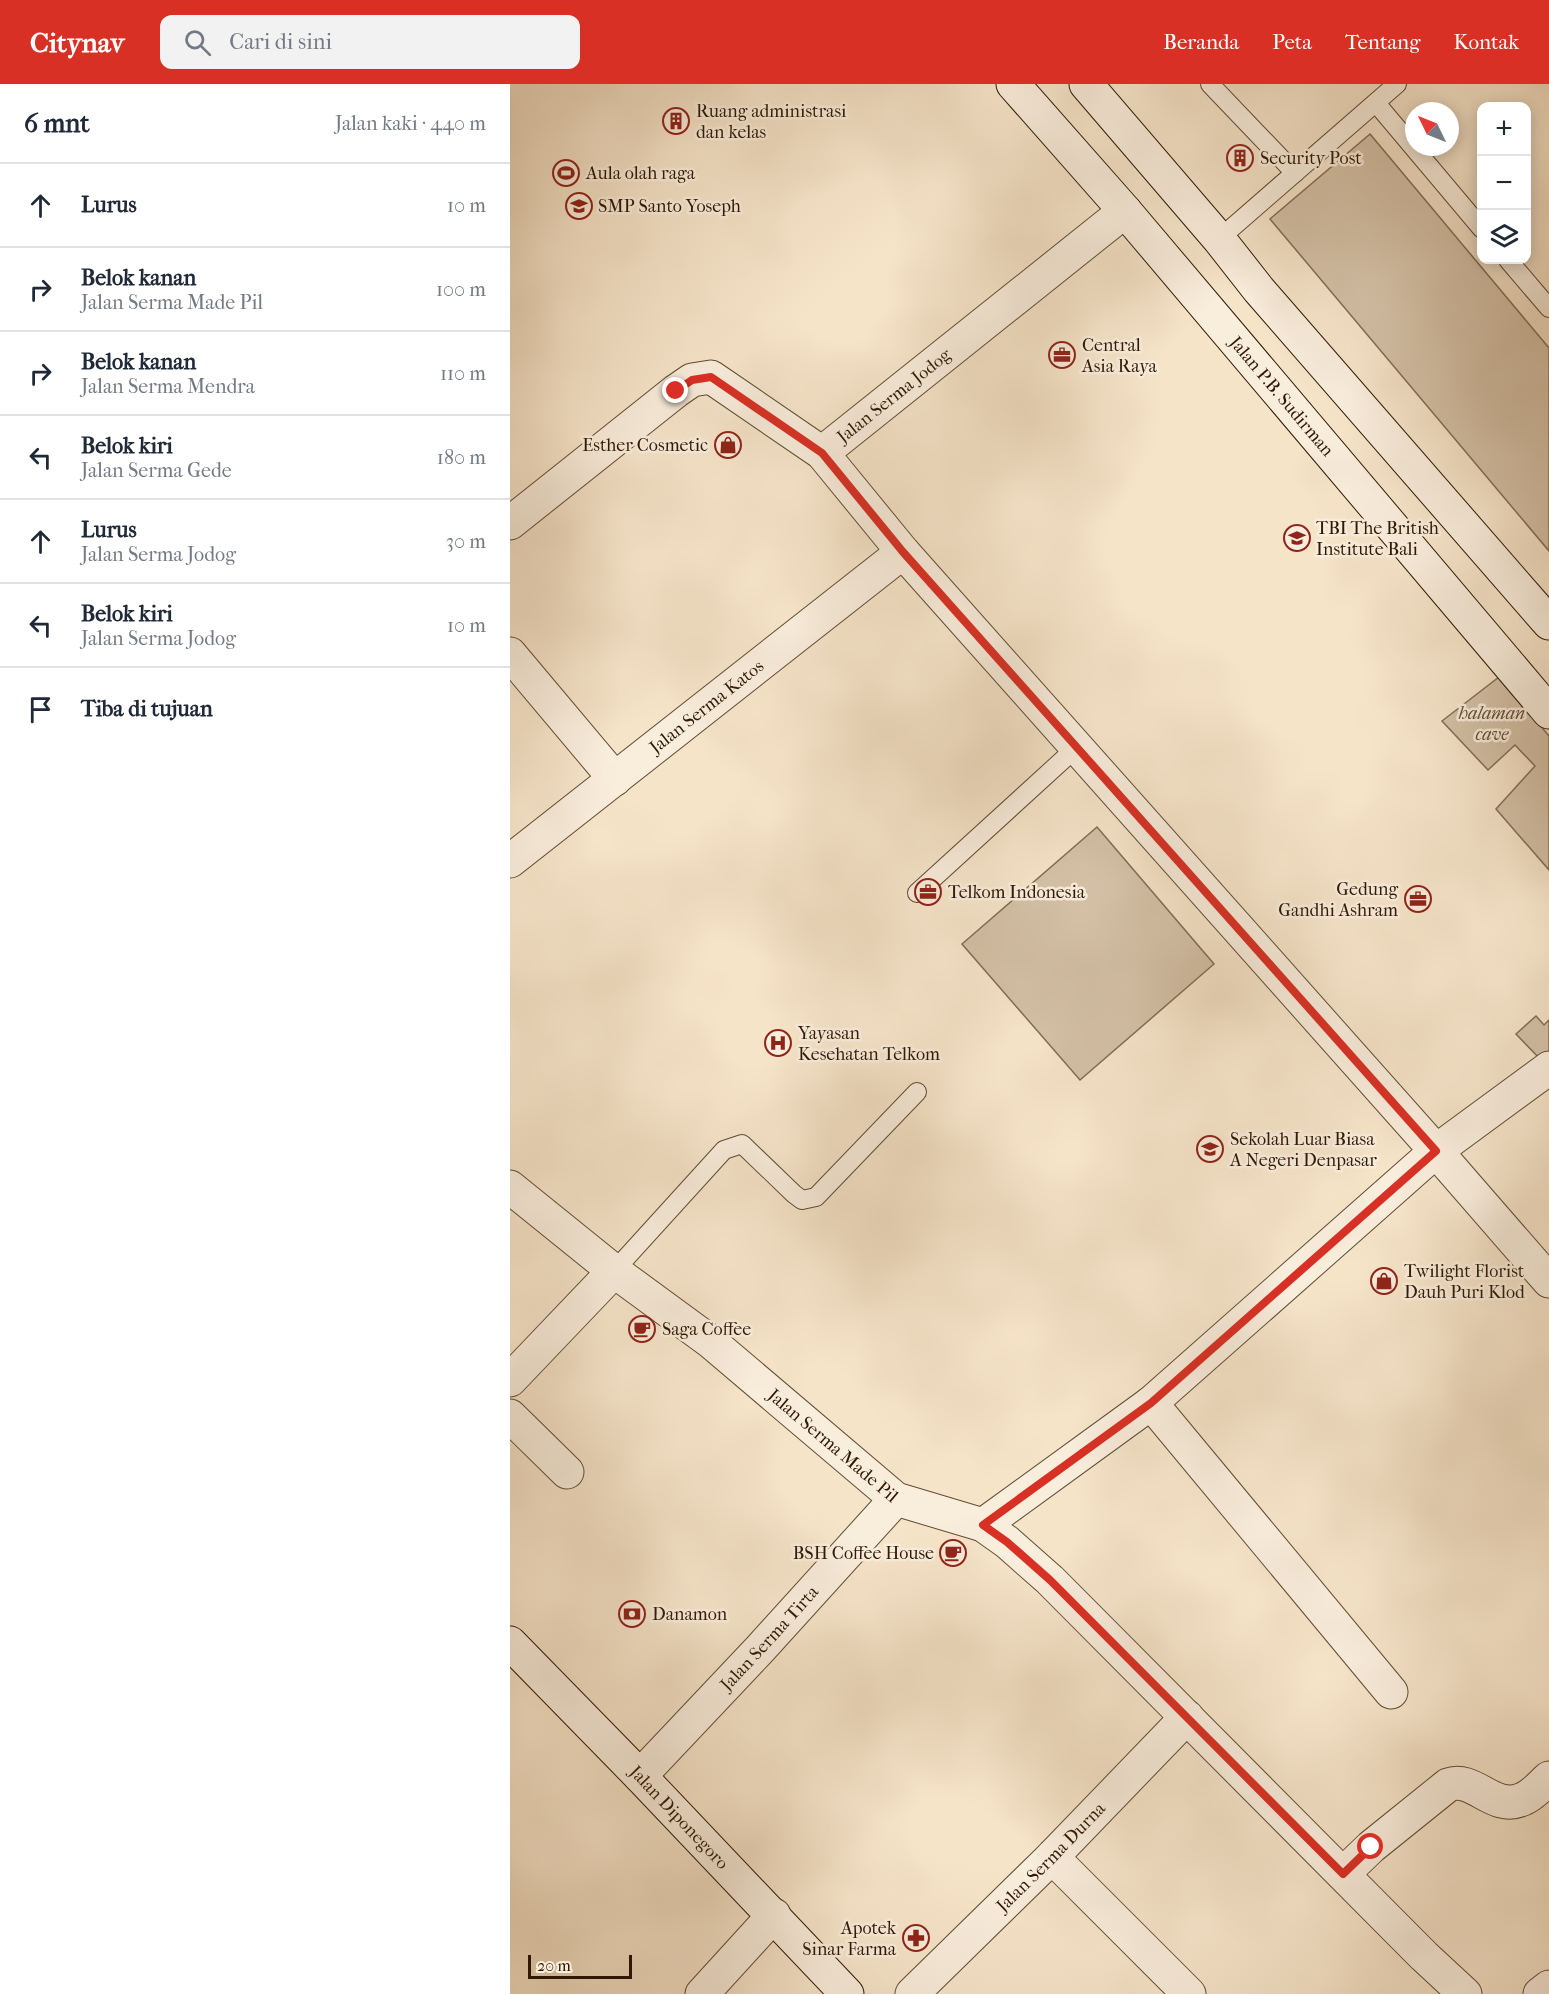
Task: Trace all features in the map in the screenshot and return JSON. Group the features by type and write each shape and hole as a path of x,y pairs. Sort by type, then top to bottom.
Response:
{"street":[{"name":"Jalan P.B. Sudirman","path":"1013,84 1125,211 1549,712"},
{"path":"1086,84 1219,239 1259,290 1549,623"},
{"name":"Jalan Serma Jodog","path":"510,523 692,380 711,377 822,453 1125,211"},
{"path":"822,453 903,552 1549,1281"},
{"name":"Jalan Serma Katos","path":"510,861 903,552"},
{"path":"510,654 615,779"},
{"path":"983,1525 1151,1403 1436,1151 1549,1068"},
{"name":"Jalan Serma Made Pil","path":"510,1187 614,1271 711,1342 896,1499 983,1525 1007,1542 1050,1580 1424,1956 1465,1994"},
{"path":"510,1380 614,1271"},
{"path":"1151,1403 1391,1692"},
{"path":"510,1416 567,1472"},
{"name":"Jalan Serma Tirta","path":"640,1776 896,1499"},
{"name":"Jalan Diponegoro","path":"510,1643 774,1915 847,1994"},
{"name":"Jalan Serma Durna","path":"912,1994 1052,1857 1187,1717"},
{"path":"1343,1874 1371,1847 1448,1785 1457,1782 1464,1783 1495,1800 1510,1804 1525,1799 1549,1778"},
{"path":"1052,1857 1189,1994"},
{"path":"702,1994 774,1915"},
{"path":"1540,1994 1549,1987"}],"lane":[{"path":"1210,84 1295,173"},
{"path":"1219,239 1386,91 1477,222"},
{"path":"1511,264 1549,308"},
{"path":"917,893 1077,747"},
{"path":"614,1271 724,1150 742,1144 802,1200 816,1197 917,1092"}],"green space":[{"path":"1370,134 1549,348 1549,551 1270,219"},
{"name":"halaman cave","path":"1499,677 1549,736 1549,870 1496,809 1535,766 1515,745 1488,770 1442,721"},
{"path":"1097,827 1214,964 1080,1080 962,944"},
{"path":"1536,1016 1544,1025 1549,1020 1549,1057 1543,1062 1516,1034"}],"place":[{"name":"Ruang administrasi dan kelas","path":"676,121"},
{"name":"Security Post","path":"1240,158"},
{"name":"Aula olah raga","path":"566,173"},
{"name":"SMP Santo Yoseph","path":"579,206"},
{"name":"Central Asia Raya","path":"1062,355"},
{"name":"Esther Cosmetic","path":"728,445"},
{"name":"TBI The British Institute Bali","path":"1297,538"},
{"name":"Telkom Indonesia","path":"928,892"},
{"name":"Gedung Gandhi Ashram","path":"1418,899"},
{"name":"Yayasan Kesehatan Telkom","path":"778,1043"},
{"name":"Sekolah Luar Biasa A Negeri Denpasar","path":"1210,1149"},
{"name":"Twilight Florist Dauh Puri Klod","path":"1384,1281"},
{"name":"Saga Coffee","path":"642,1329"},
{"name":"BSH Coffee House","path":"953,1553"},
{"name":"Danamon","path":"632,1614"},
{"name":"Apotek Sinar Farma","path":"916,1938"}],"route":[{"path":"676,391 692,380 711,377 822,453 903,552 1436,1151 1151,1403 983,1525 1007,1542 1050,1580 1343,1874 1371,1847"}]}
